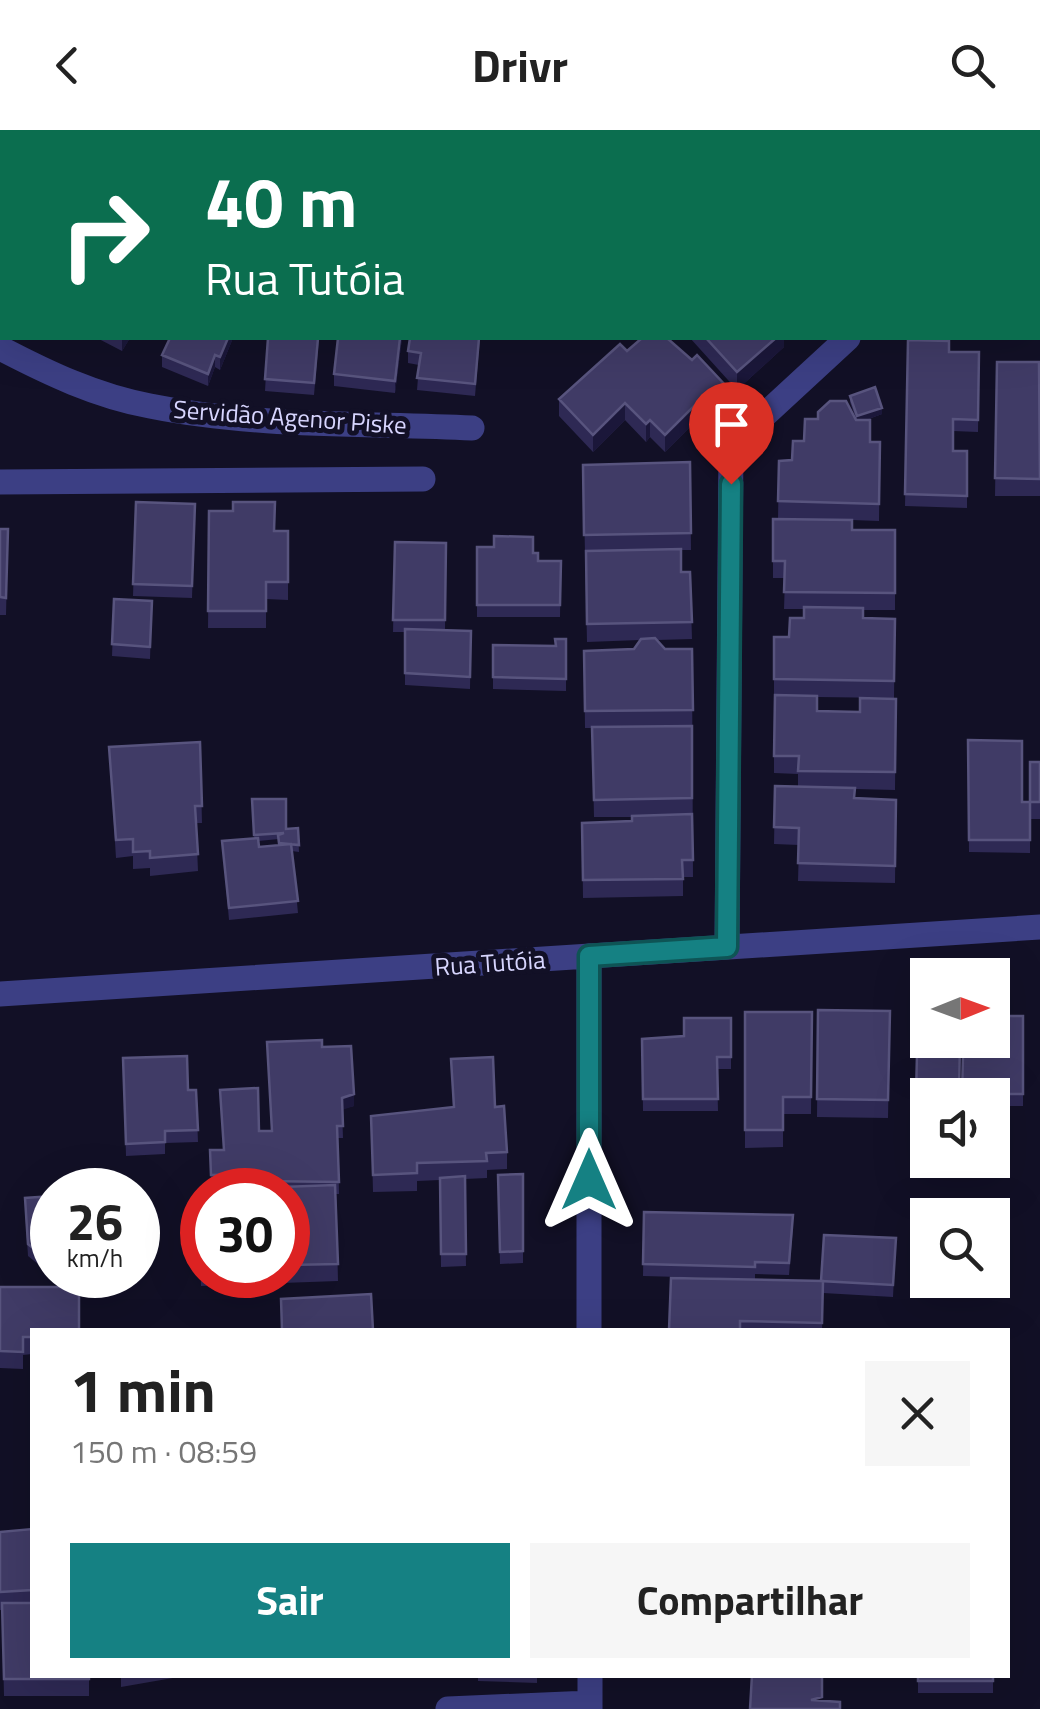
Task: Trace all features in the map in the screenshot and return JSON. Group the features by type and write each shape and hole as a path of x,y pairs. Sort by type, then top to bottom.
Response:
{"street":[{"path":"727,947 731,446 846,340"},
{"name":"Servidão Agenor Piske","path":"0,348 53,376 150,406 211,414 472,428"},
{"path":"0,482 422,479"},
{"name":"Rua Tutóia","path":"0,994 1040,927"},
{"path":"589,956 590,1328"},
{"path":"448,1709 590,1706 590,1678"}],"building":[{"path":"169,340 227,340 220,357 215,355 208,374 162,355"},
{"path":"268,340 318,340 314,383 265,379"},
{"path":"338,340 400,340 395,381 334,374"},
{"path":"410,340 479,340 475,384 417,378 421,353 408,351"},
{"path":"640,340 669,340 692,360 697,355 726,386 703,409 697,403 665,435 650,420 646,424 625,403 593,435 559,399 620,344 627,351"},
{"path":"708,340 774,340 737,372"},
{"path":"908,340 949,341 949,352 979,352 978,420 953,419 953,451 967,451 967,496 905,494"},
{"path":"997,362 1039,362 1040,479 995,478"},
{"path":"875,387 882,408 857,416 850,396"},
{"path":"830,401 846,401 856,420 870,420 870,442 880,442 879,504 778,501 779,461 792,460 793,441 804,441 805,419 818,419 818,412"},
{"path":"690,462 691,533 584,535 583,465"},
{"path":"136,502 195,504 192,586 133,584"},
{"path":"233,502 275,502 274,531 288,531 288,582 266,582 266,611 208,611 209,511 233,511"},
{"path":"773,519 852,520 852,530 895,530 895,593 784,592 785,561 773,561"},
{"path":"0,529 8,529 6,598 0,597"},
{"path":"494,536 533,537 533,553 538,553 538,561 561,561 560,605 477,605 477,547 494,547"},
{"path":"395,542 446,543 445,620 393,620"},
{"path":"681,549 681,572 690,572 692,622 587,624 586,551"},
{"path":"114,599 152,601 150,647 112,644"},
{"path":"804,607 863,608 863,618 895,619 894,681 774,679 774,637 789,637 790,618 804,618"},
{"path":"405,629 471,631 470,677 405,673"},
{"path":"655,638 665,649 692,649 693,710 585,711 584,651 634,649 641,639"},
{"path":"555,639 566,639 566,679 493,677 493,645 556,646"},
{"path":"775,695 817,696 817,711 860,712 860,698 896,699 895,772 798,771 799,756 774,756"},
{"path":"692,726 692,798 594,800 592,727"},
{"path":"968,740 1022,741 1022,802 1030,802 1030,840 969,840"},
{"path":"200,742 202,806 195,806 198,854 150,858 150,851 133,852 133,839 116,840 109,747"},
{"path":"1030,762 1040,762 1040,802 1030,802"},
{"path":"775,786 855,788 854,798 896,800 895,866 798,863 799,828 774,827"},
{"path":"252,799 286,799 286,829 298,828 299,845 279,843 278,835 284,833 254,835"},
{"path":"692,814 693,860 682,860 683,879 583,880 582,823"},
{"path":"258,838 259,847 291,844 298,901 229,908 222,841"},
{"path":"818,1010 890,1011 888,1100 817,1099"},
{"path":"745,1012 812,1012 811,1097 783,1097 783,1130 745,1130"},
{"path":"1010,1016 1023,1016 1023,1094 1010,1094 1010,1078 962,1078 963,1058 1010,1058"},
{"path":"684,1018 731,1018 731,1057 717,1057 718,1099 643,1099 642,1039 684,1036"},
{"path":"322,1040 322,1047 351,1046 354,1094 342,1098 343,1126 337,1126 339,1182 310,1182 310,1168 211,1168 210,1150 224,1150 220,1090 258,1088 259,1131 272,1131 267,1042"},
{"path":"187,1056 188,1090 196,1090 198,1130 165,1131 165,1142 126,1144 123,1058"},
{"path":"493,1057 495,1107 504,1106 507,1152 486,1153 487,1161 417,1163 417,1173 373,1175 371,1116 454,1107 451,1059"},
{"path":"917,1058 960,1058 959,1078 916,1078"},
{"path":"523,1174 523,1251 500,1252 498,1175"},
{"path":"465,1176 466,1254 441,1254 440,1178"},
{"path":"335,1185 338,1264 310,1265 310,1186"},
{"path":"25,1198 30,1198 30,1246 28,1244"},
{"path":"644,1212 793,1215 789,1263 755,1262 755,1267 643,1264"},
{"path":"824,1235 896,1238 893,1285 821,1281"},
{"path":"671,1278 823,1281 822,1323 740,1321 740,1328 669,1328"},
{"path":"0,1287 30,1287 30,1298 79,1298 79,1328 30,1328 30,1337 23,1337 23,1352 0,1351"},
{"path":"371,1294 373,1328 282,1328 281,1299"},
{"path":"30,1529 30,1590 0,1592 0,1532"},
{"path":"2,1603 30,1603 30,1678 89,1678 89,1679 4,1679"},
{"path":"752,1678 822,1678 822,1697 811,1700 840,1702 840,1709 750,1709"},
{"path":"918,1678 993,1678 993,1681"}],"route":[{"path":"589,1180 589,956 727,947 731,484"}]}
